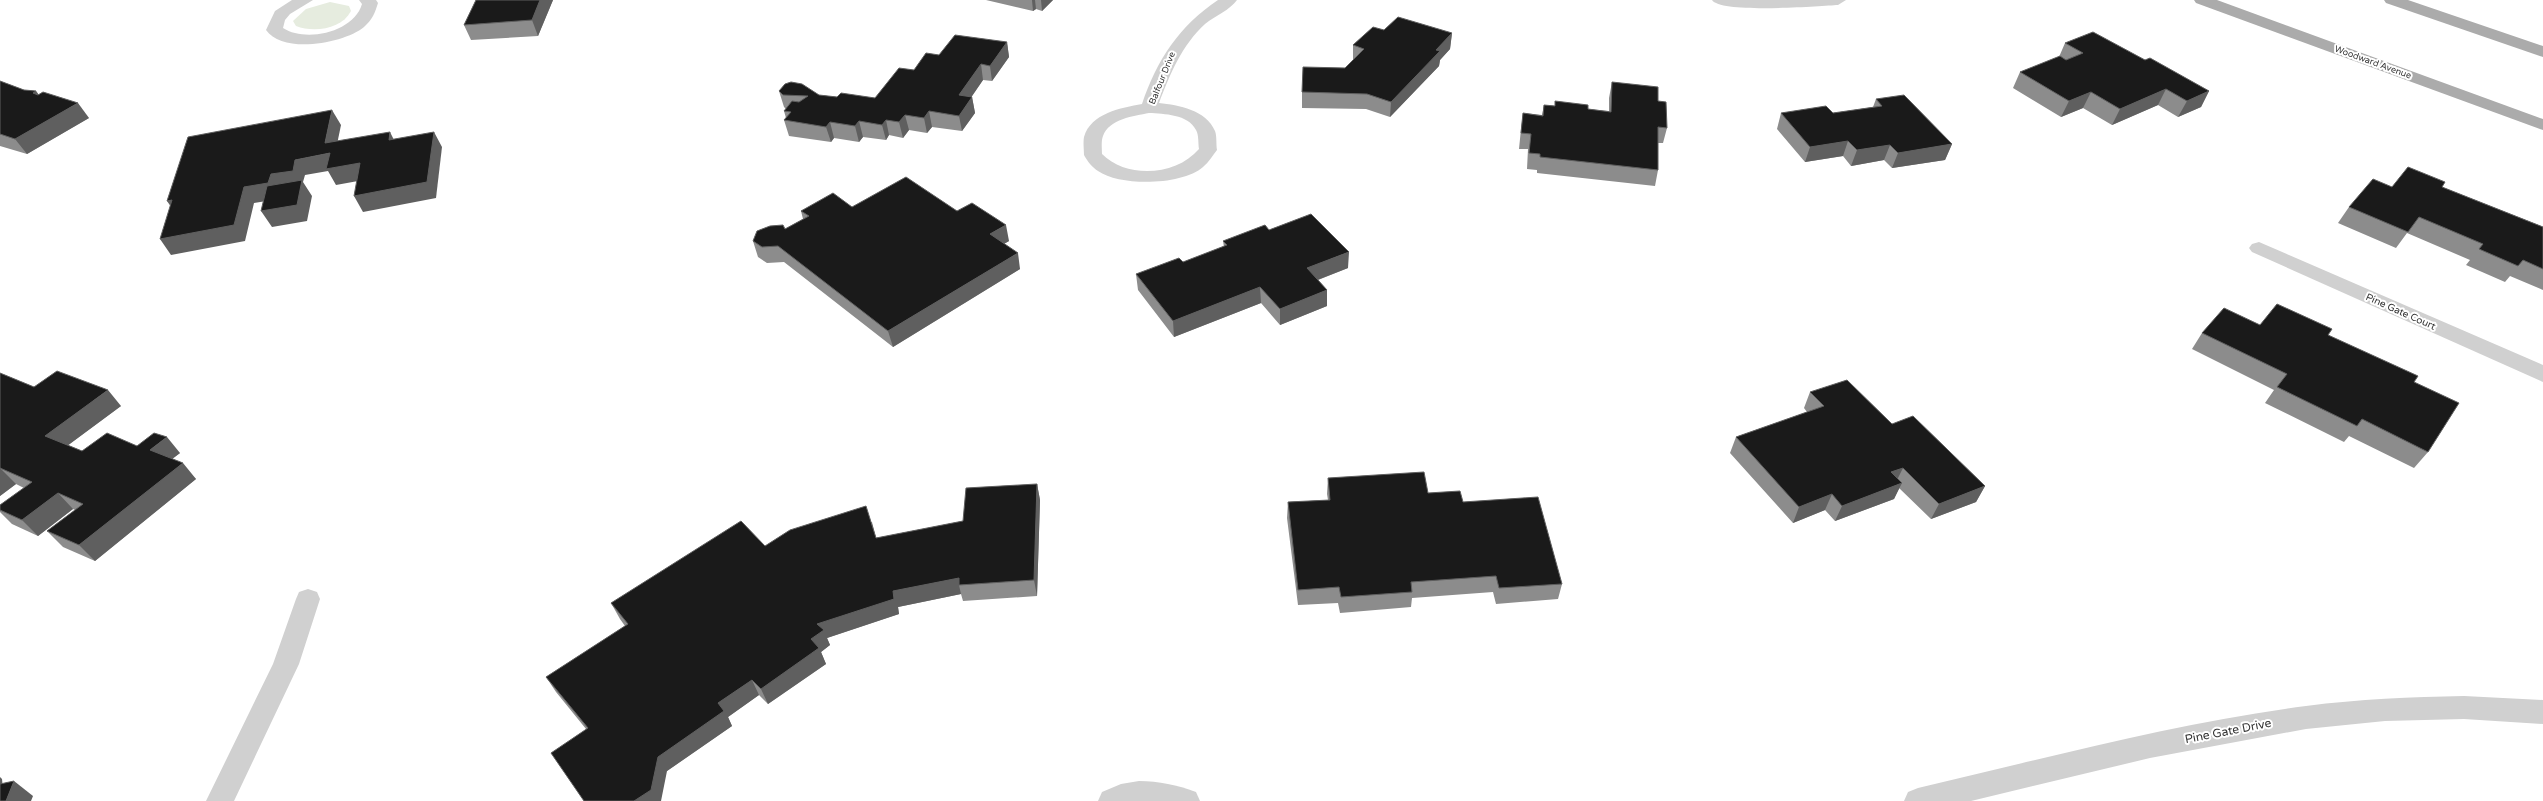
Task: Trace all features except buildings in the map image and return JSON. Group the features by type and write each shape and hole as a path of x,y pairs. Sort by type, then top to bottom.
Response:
{"main road":[{"name":"Woodward Avenue","path":"2202,0 2543,125"},
{"path":"2392,0 2543,52"}],"street":[{"path":"305,0 280,14 274,22 274,30 279,36 305,40 339,33 365,18 370,10 370,3 367,0"},
{"name":"Balfour Drive","path":"1150,108 1168,59 1182,36 1196,22 1229,0"},
{"path":"1720,0 1773,4 1838,0"},
{"name":"Balfour Drive","path":"1150,108 1182,113 1195,119 1204,127 1208,137 1208,148 1202,158 1191,166 1176,173 1141,178 1109,170 1098,162 1092,152 1091,142 1095,132 1104,122 1117,115 1150,108"},
{"name":"Pine Gate Court","path":"2259,248 2543,374"},
{"path":"220,801 286,664 308,599"},
{"name":"Pine Gate Drive","path":"1918,801 2177,742 2290,719 2347,712 2442,707 2543,712"},
{"path":"1112,801 1143,793 1170,795 1186,801"}],"shaded area":[{"path":"330,2 349,6 351,11 341,22 327,28 311,29 296,26 293,21 306,9"}]}
